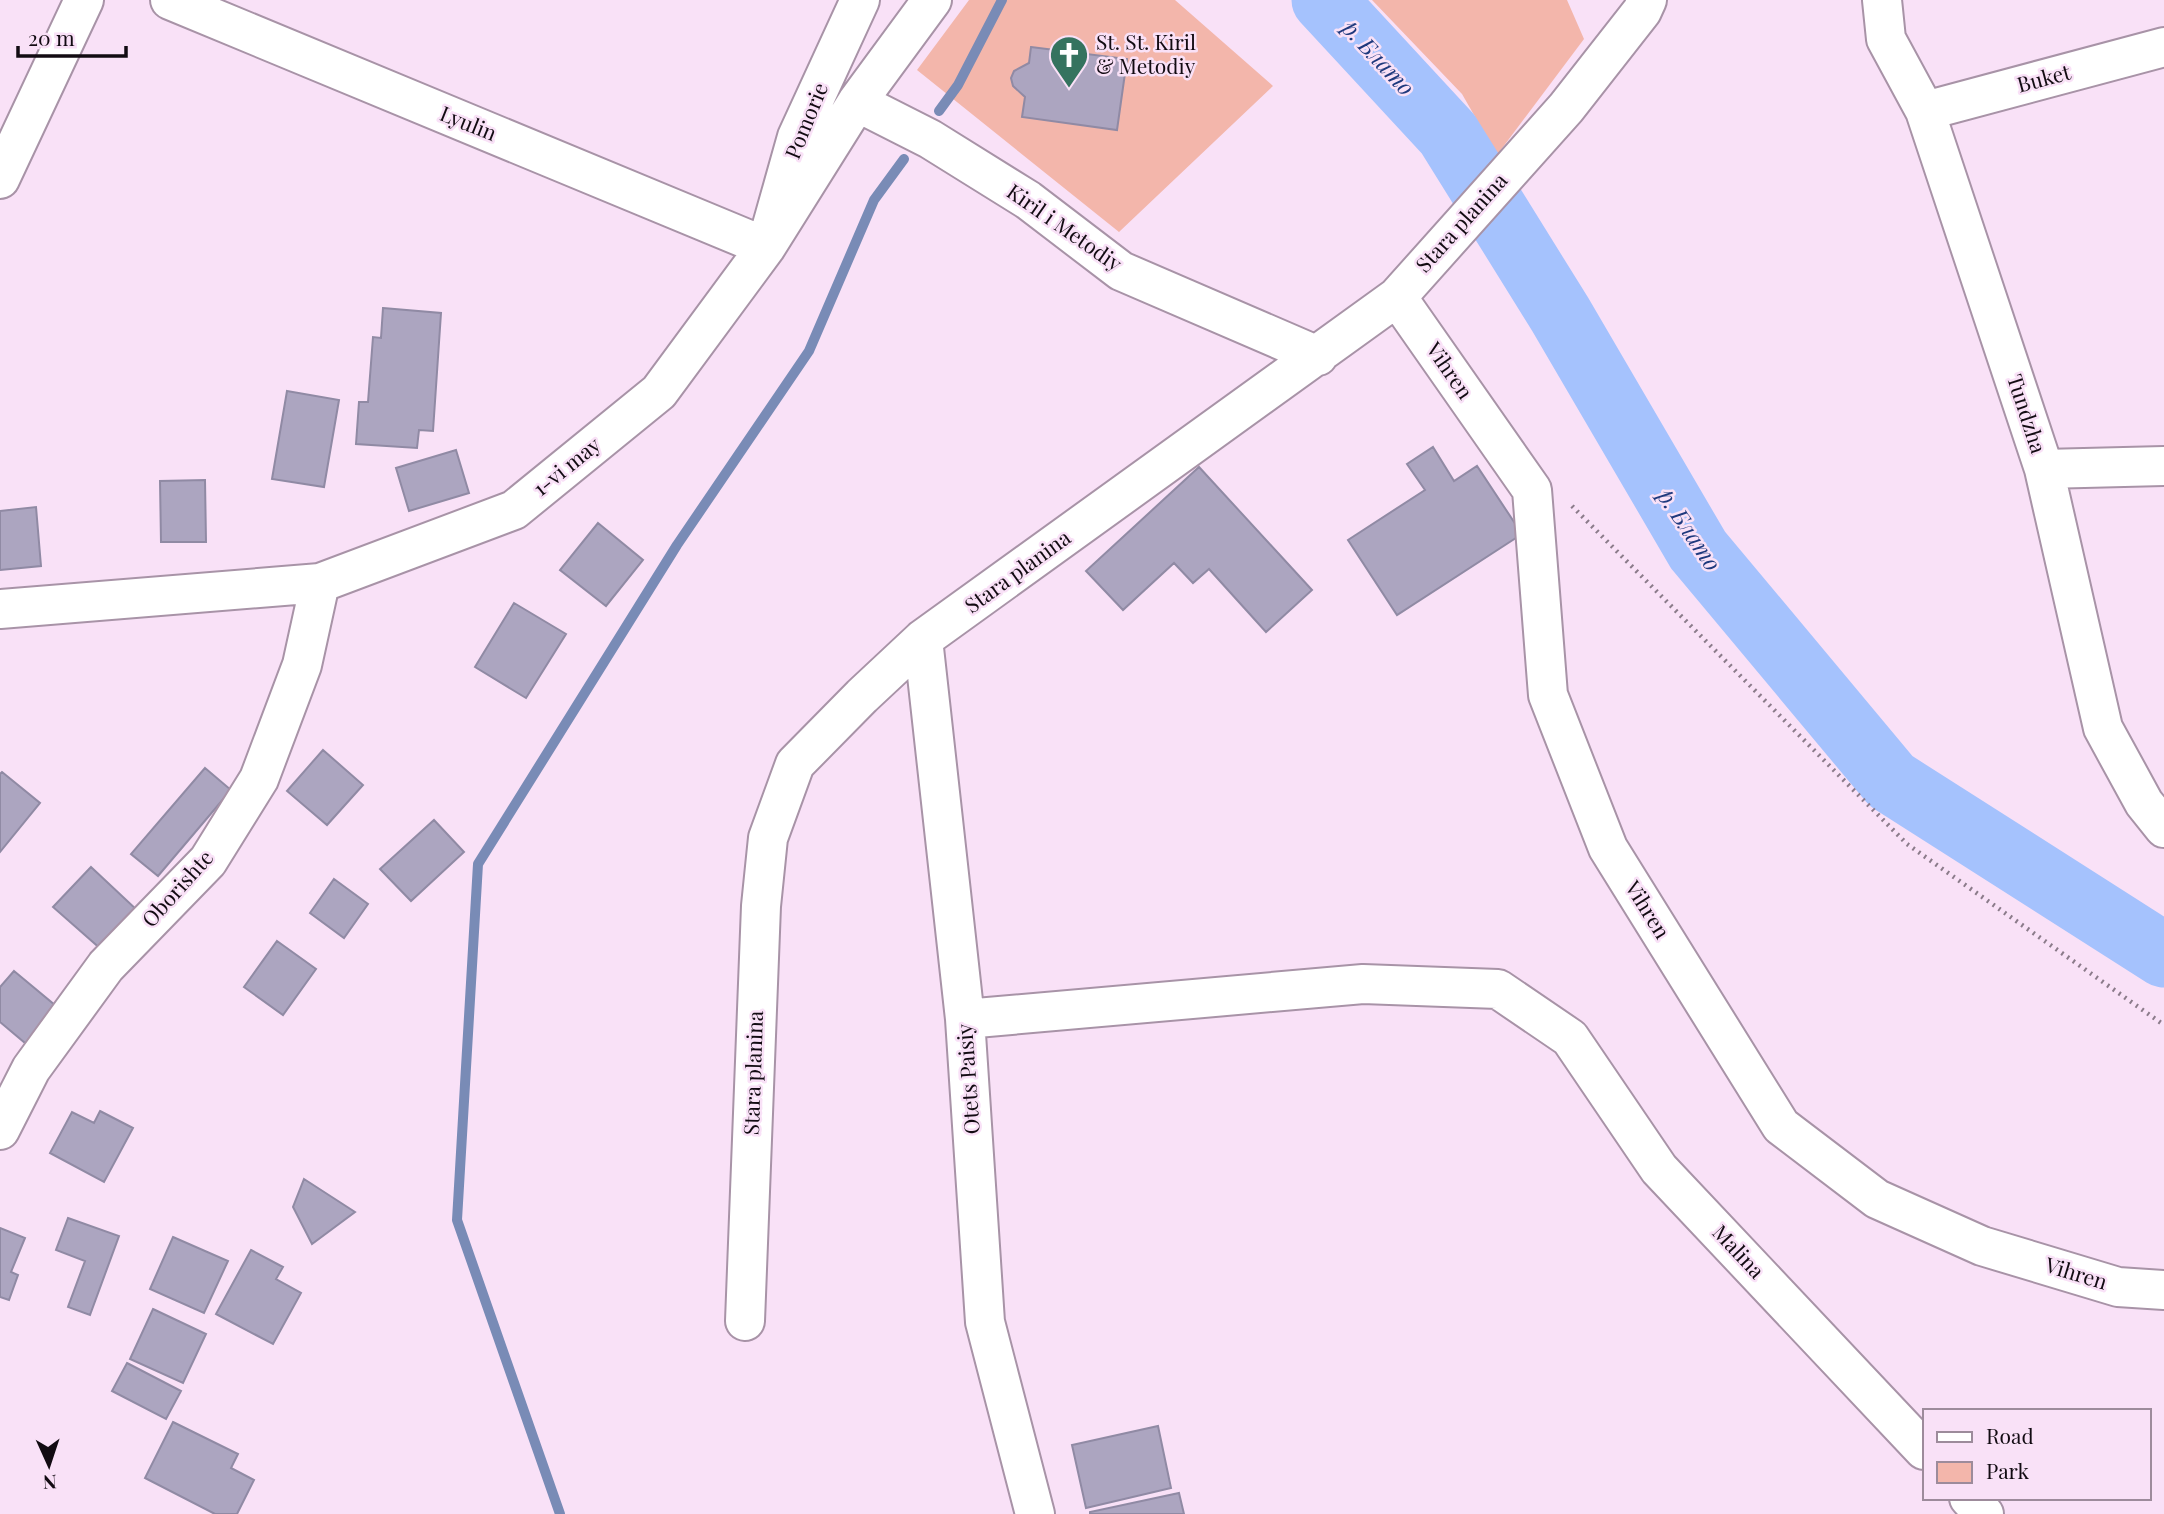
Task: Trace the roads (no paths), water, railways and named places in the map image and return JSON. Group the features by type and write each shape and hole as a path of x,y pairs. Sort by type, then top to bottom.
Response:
{"street":[{"path":"0,179 84,0"},
{"name":"Lyulin","path":"170,0 766,247"},
{"name":"Pomorie","path":"766,247 797,137 860,0"},
{"name":"1-vi may","path":"0,609 320,583 514,510 659,393 766,247 857,102 932,0"},
{"name":"Stara planina","path":"745,1321 761,906 768,838 795,764 923,639 1397,298 1566,108 1642,11 1647,0"},
{"name":"Tundzha","path":"1882,0 1885,39 1925,111 2044,469 2103,727 2144,803 2164,828"},
{"name":"Buket","path":"1925,111 2164,47"},
{"name":"Kiril i Metodiy","path":"857,102 930,139 1027,200 1121,271 1318,356"},
{"name":"Vihren","path":"1397,298 1532,490 1548,695 1608,848 1781,1126 1877,1199 1982,1246 2118,1287 2164,1290"},
{"path":"2044,469 2164,466"},
{"name":"Oborishte","path":"0,1130 31,1069 106,967 208,861 259,779 302,665 320,583"},
{"name":"Otets Paisiy","path":"923,639 965,1019 985,1322 1035,1514"},
{"name":"Malina","path":"965,1019 1363,984 1498,989 1570,1038 1659,1169 1923,1449"},
{"path":"1971,1500 1984,1514"}],"waterway":[{"path":"939,111 958,85 1002,0"},
{"name":"р. Блато","path":"1324,0 1448,134 1560,314 1698,550 1891,781 2164,955"},
{"path":"560,1514 457,1220 478,864 677,545 809,351 874,200 904,159"}],"place":[{"name":"St. St. Kiril & Metodiy","path":"1069,89"}]}
